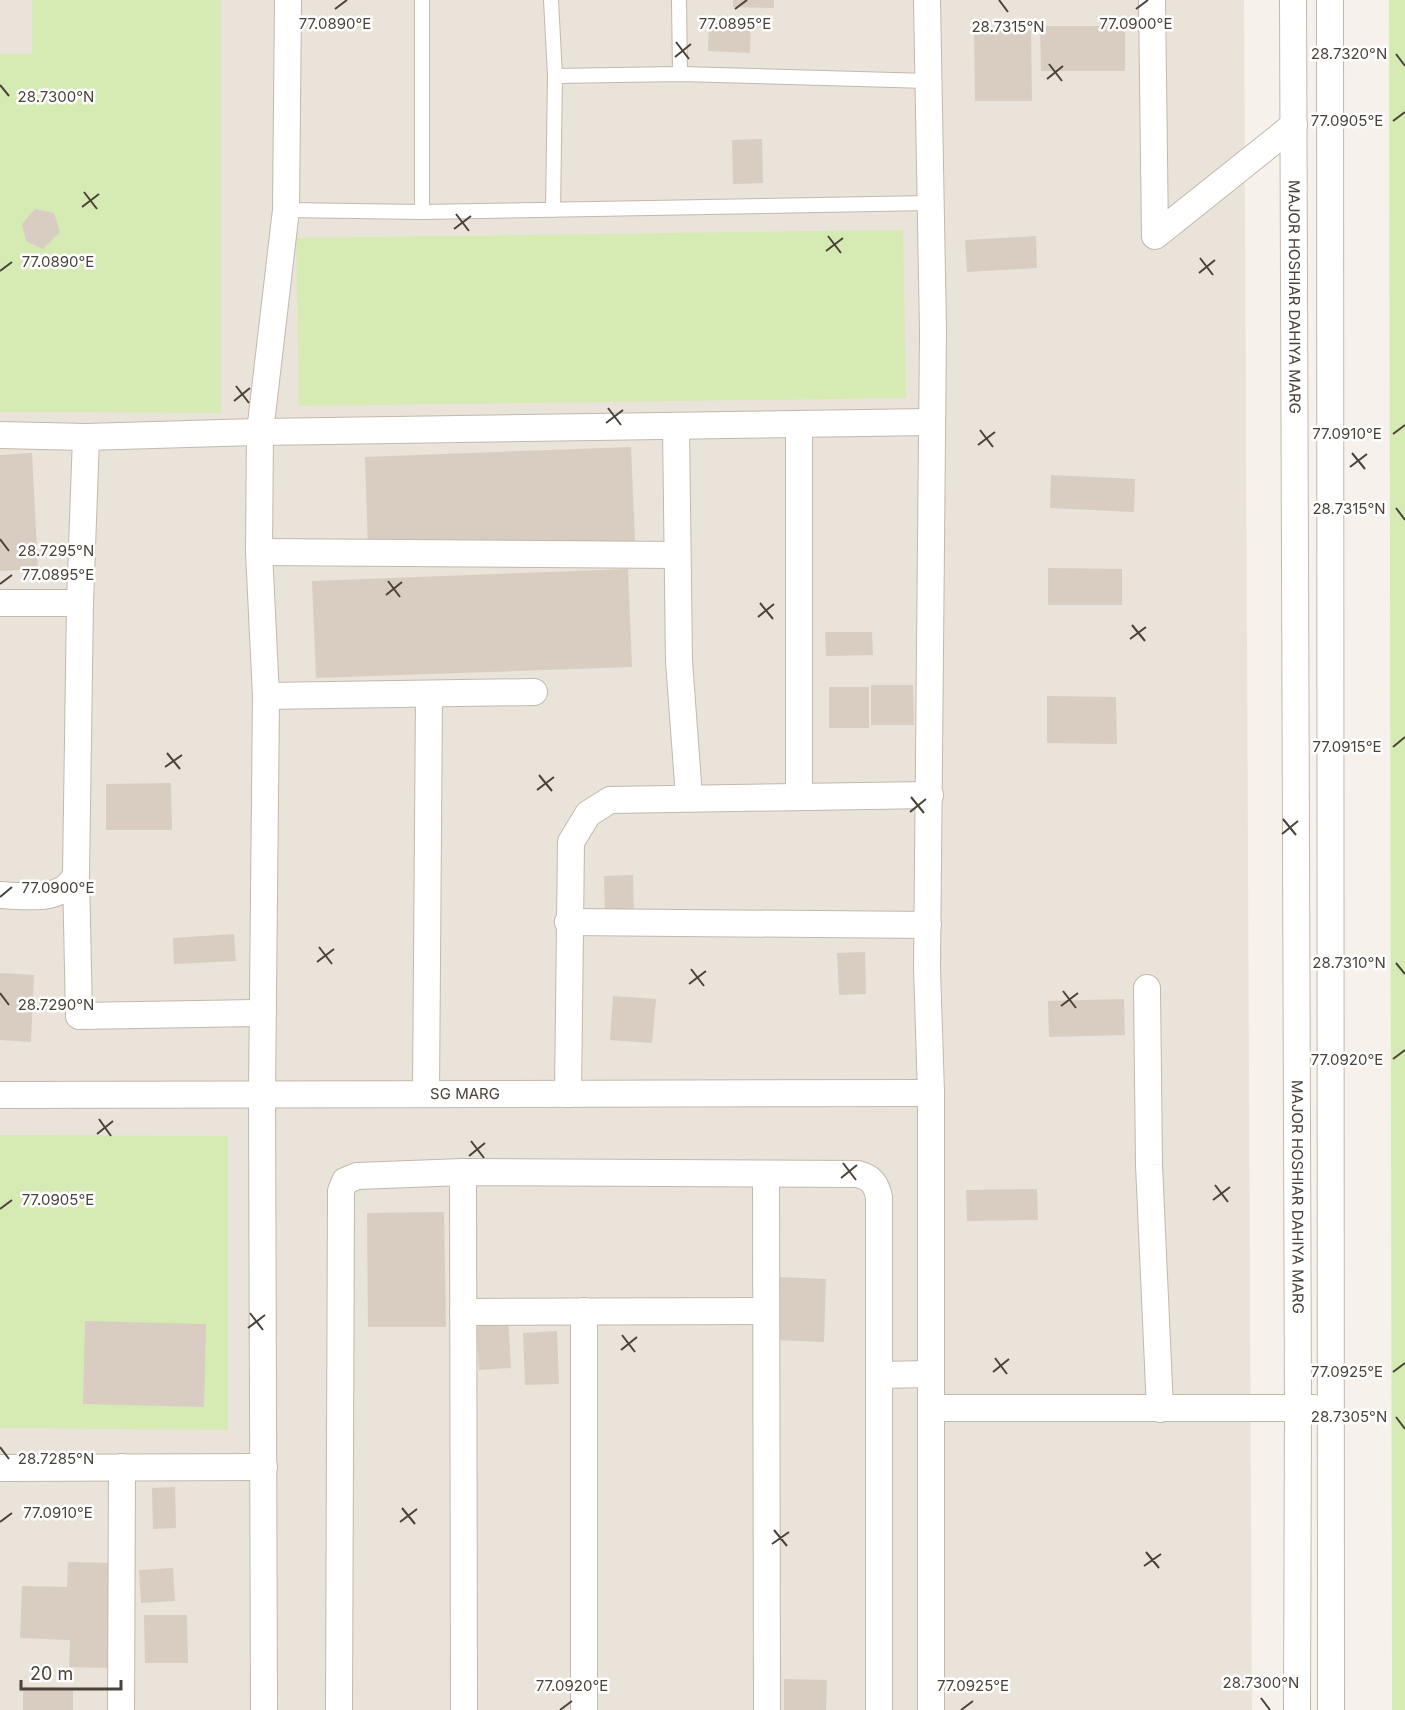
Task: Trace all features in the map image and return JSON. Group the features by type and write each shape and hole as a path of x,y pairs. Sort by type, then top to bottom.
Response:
{"street":[{"path":"264,1710 262,1095 266,696 259,552 260,432 286,210 288,0"},
{"path":"927,0 933,331 930,422 928,925 931,1710"},
{"path":"1152,0 1155,236 1294,125"},
{"name":"MAJOR HOSHIAR DAHIYA MARG","path":"1293,0 1297,1710"},
{"path":"1330,0 1331,1710"},
{"path":"0,435 86,437 260,432 930,422"},
{"path":"799,424 800,796"},
{"path":"676,427 678,661 689,797"},
{"path":"86,437 80,603 76,875 79,1016 263,1013"},
{"path":"259,552 676,555"},
{"path":"0,603 80,603"},
{"path":"266,696 534,692"},
{"path":"426,1094 429,694"},
{"path":"568,1094 568,922 571,842 588,814 610,800 930,795"},
{"path":"0,895 45,896 60,892 70,886 76,875"},
{"path":"568,922 928,925"},
{"path":"1147,988 1149,1164 1160,1409"},
{"name":"SG MARG","path":"0,1095 930,1093"},
{"path":"463,1172 464,1710"},
{"path":"339,1710 341,1191 345,1180 357,1176 463,1172 858,1174 870,1178 877,1186 879,1197 879,1710"},
{"path":"766,1174 767,1710"},
{"path":"584,1311 584,1710"},
{"path":"463,1312 766,1311"},
{"path":"879,1374 931,1374"},
{"path":"931,1408 1332,1408"},
{"path":"121,1710 122,1467"},
{"path":"0,1468 264,1467"}],"lane":[{"path":"422,0 422,212"},
{"path":"551,0 555,76 553,210"},
{"path":"679,0 680,74"},
{"path":"555,76 680,74 928,81"},
{"path":"286,210 422,212 930,203"}],"shaded area":[{"path":"0,0 1244,0 1252,1710 0,1710"}],"green space":[{"path":"32,0 221,0 221,413 0,412 0,54 32,54"},
{"path":"1389,0 1405,0 1405,1710 1392,1710"},
{"path":"903,230 906,398 299,406 296,238"},
{"path":"0,1135 228,1136 228,1430 0,1428"}],"building":[{"path":"733,0 774,0 774,8 733,7"},
{"path":"709,17 751,18 750,53 708,51"},
{"path":"1040,26 1125,26 1125,71 1041,71"},
{"path":"974,30 1031,30 1032,101 975,101"},
{"path":"762,139 763,183 733,184 732,140"},
{"path":"35,209 54,213 60,232 43,249 26,241 22,224"},
{"path":"1036,236 1037,268 967,272 965,240"},
{"path":"631,447 635,541 368,551 365,457"},
{"path":"32,453 38,569 0,571 0,455"},
{"path":"1051,475 1135,479 1134,512 1050,508"},
{"path":"1048,568 1122,569 1122,605 1048,605"},
{"path":"628,569 632,667 316,678 312,581"},
{"path":"825,632 872,632 873,655 826,656"},
{"path":"871,685 913,685 914,725 871,725"},
{"path":"829,687 869,687 869,728 829,728"},
{"path":"1047,696 1116,697 1117,744 1047,743"},
{"path":"171,783 172,830 106,830 106,784"},
{"path":"633,875 634,916 605,917 604,876"},
{"path":"234,934 236,961 174,964 173,938"},
{"path":"865,952 866,994 839,995 837,953"},
{"path":"0,973 34,975 31,1042 0,1040"},
{"path":"613,996 656,999 652,1043 610,1040"},
{"path":"1124,999 1125,1035 1049,1037 1048,1001"},
{"path":"1037,1189 1038,1220 967,1221 966,1190"},
{"path":"444,1212 446,1327 368,1327 367,1213"},
{"path":"778,1277 826,1279 824,1342 775,1340"},
{"path":"508,1317 511,1368 479,1370 476,1318"},
{"path":"85,1321 206,1324 204,1407 83,1404"},
{"path":"557,1331 559,1384 525,1385 523,1333"},
{"path":"175,1487 176,1528 153,1529 152,1488"},
{"path":"68,1562 113,1563 110,1668 69,1667 70,1640 20,1638 22,1586 67,1587"},
{"path":"173,1568 175,1601 141,1603 139,1570"},
{"path":"144,1615 187,1615 188,1663 145,1663"},
{"path":"784,1679 827,1680 826,1710 784,1710"},
{"path":"23,1687 73,1688 73,1710 23,1710"}]}
